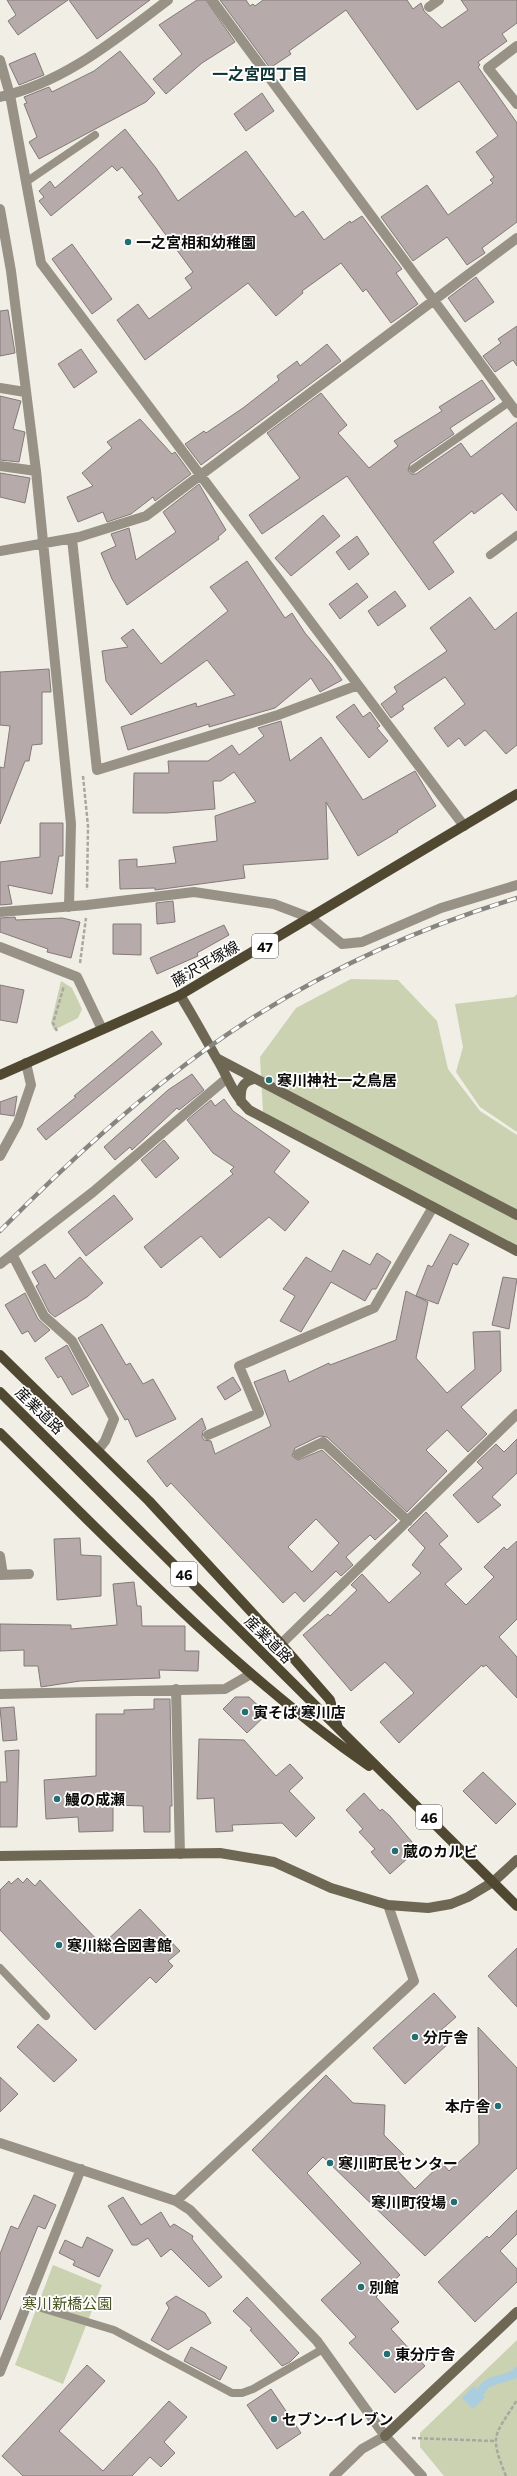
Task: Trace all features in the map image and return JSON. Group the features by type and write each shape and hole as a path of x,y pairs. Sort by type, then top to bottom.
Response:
{"main road":[{"name":"藤沢平塚線","path":"0,1075 180,995 517,794"},
{"path":"0,1355 98,1450 281,1644 330,1700 339,1730"},
{"name":"産業道路","path":"0,1392 517,1906"},
{"path":"0,1433 100,1534 251,1674 317,1730 392,1782"}],"street":[{"path":"5,96 73,69 168,0"},
{"path":"212,0 517,413"},
{"path":"429,8 439,0"},
{"path":"517,46 488,68 517,104"},
{"path":"0,60 5,96 26,182 41,263 202,475 464,826"},
{"path":"0,208 11,271 36,471 71,824 69,907"},
{"path":"0,551 72,539 146,516 517,238"},
{"path":"0,388 25,392"},
{"path":"0,466 36,471"},
{"path":"72,539 97,770 278,715 358,685"},
{"path":"0,912 69,907 194,892 274,904 311,918 342,944 362,942 440,908 517,885"},
{"path":"0,947 77,976 102,1029"},
{"path":"180,995 218,1059 226,1079 241,1102 249,1110 517,1251"},
{"path":"218,1059 517,1215"},
{"path":"0,1156 18,1123 31,1085 26,1063"},
{"path":"241,1102 243,1085 247,1080 254,1078"},
{"path":"0,1264 13,1256 93,1192 226,1079"},
{"path":"208,1435 259,1413 239,1366 374,1308 433,1207"},
{"path":"13,1256 44,1316 72,1341 114,1419 105,1441 98,1450"},
{"path":"281,1644 517,1414"},
{"path":"298,1454 324,1442 408,1521"},
{"path":"0,1556 2,1575 29,1574"},
{"path":"0,1694 226,1689 251,1674"},
{"path":"176,1689 180,1854"},
{"path":"0,1856 220,1853 274,1862 331,1888 388,1905 428,1908 451,1904 468,1897 493,1882 517,1860"},
{"path":"176,2201 414,1981 388,1905"},
{"path":"0,2143 176,2201 200,2219 323,2349 385,2436 422,2476"},
{"path":"0,2372 81,2169"},
{"path":"334,2476 362,2449 385,2436 517,2312"}],"lane":[{"path":"26,182 94,135"},
{"path":"413,469 509,402"},
{"path":"490,555 517,535"},
{"path":"0,1968 46,2016"},
{"path":"28,2304 114,2330 232,2393 242,2393 253,2388 323,2349"}],"path":[{"path":"77,976 86,918"},
{"path":"57,1031 53,1023 67,972"},
{"path":"506,2476 498,2458 494,2441 503,2421 517,2400"},
{"path":"412,2438 494,2441"}],"green space":[{"path":"351,979 398,980 437,1021 448,1069 480,1111 517,1135 517,1253 414,1203 263,1112 260,1057 296,1008"},
{"path":"61,981 72,988 82,1009 78,1018 54,1030 51,1023"},
{"path":"517,994 517,1132 480,1107 456,1072 463,1047 455,1004 514,997"},
{"name":"寒川新橋公園","path":"53,2265 102,2285 63,2384 15,2365"},
{"path":"517,2340 517,2476 444,2476 420,2447 420,2433"}],"water":[{"path":"517,2366 517,2378 489,2387 483,2395 485,2397 473,2409 462,2398 474,2386 477,2389 486,2380 507,2373"}],"building":[{"path":"7,0 68,0 18,35 8,21 16,15"},
{"path":"69,0 150,0 97,39"},
{"path":"197,0 206,0 235,42 202,63 166,94 153,79 182,54 159,25"},
{"path":"220,0 246,0 250,6 253,4 255,6 263,0 407,0 413,9 421,3 424,11 442,28 468,10 461,0 517,0 517,23 502,34 507,41 478,62 480,65 478,67 517,123 517,222 482,248 485,253 467,265 447,237 413,261 381,217 427,185 448,215 493,183 490,180 494,177 476,152 498,136 459,81 417,110 346,10 289,51 291,54 270,68"},
{"path":"120,51 155,93 146,102 39,159 29,142 37,137 24,104 27,103 24,97 49,87 52,92 94,71"},
{"path":"35,53 44,75 19,85 9,64"},
{"path":"262,93 274,111 246,131 234,114"},
{"path":"125,129 156,168 178,201 246,151 295,217 303,211 324,240 350,221 351,223 362,216 402,269 396,273 418,304 391,323 366,289 363,292 341,263 302,291 303,293 276,316 248,283 145,360 117,320 138,304 149,319 192,288 185,278 193,272 138,197 143,194 122,167 117,171 112,166 51,216 39,201 44,197 39,191 50,181 55,188"},
{"path":"72,244 112,299 92,314 52,259"},
{"path":"476,277 494,302 465,322 448,298"},
{"path":"8,310 15,353 0,356 0,311"},
{"path":"517,326 517,366 513,360 495,372 483,356 501,343 498,339"},
{"path":"327,344 341,361 201,465 185,444 204,431 206,433 243,408 279,380 277,376 297,361 300,366"},
{"path":"81,349 97,372 74,388 58,364"},
{"path":"482,380 495,399 450,428 454,434 410,464 408,470 411,474 416,474 461,443 471,457 517,422 517,511 502,493 474,514 472,511 433,542 454,572 429,590 347,476 262,534 249,515 300,478 267,433 321,393 347,425 338,433 369,468 398,446 394,441 442,411 439,407"},
{"path":"0,396 21,401 13,429 25,432 19,462 0,460"},
{"path":"140,419 172,454 175,452 191,474 155,501 153,497 131,514 107,522 103,512 78,522 67,497 93,486 82,473 112,448 107,442"},
{"path":"0,473 30,478 25,503 0,497"},
{"path":"199,484 226,530 218,537 219,539 127,605 112,579 101,553 116,546 111,534 129,528 136,560 176,532 163,512"},
{"path":"323,515 340,536 291,576 275,558"},
{"path":"357,536 369,554 349,570 336,552"},
{"path":"247,561 285,618 292,613 305,633 331,664 342,680 320,692 311,678 275,708 209,727 209,724 128,750 121,727 196,703 197,707 235,695 207,660 131,715 106,681 102,651 128,647 121,638 133,629 161,664 228,611 210,587"},
{"path":"357,583 368,597 340,619 329,604"},
{"path":"395,591 406,606 378,626 368,611"},
{"path":"470,597 495,630 517,612 517,745 506,754 485,730 465,746 459,738 448,747 434,728 465,704 445,677 402,706 404,709 391,718 381,704 397,692 394,687 447,651 430,628"},
{"path":"49,669 51,692 42,692 42,744 32,745 29,761 25,761 0,824 0,767 4,768 10,726 0,725 0,672"},
{"path":"354,704 363,717 370,712 380,726 377,728 388,741 369,758 336,717"},
{"path":"281,721 290,761 321,737 363,800 415,771 436,806 397,831 398,832 358,856 326,802 328,859 243,865 245,878 155,890 155,888 120,889 119,860 137,859 137,867 176,863 173,847 217,841 215,816 256,802 234,772 221,781 213,781 215,809 167,813 133,813 134,773 169,773 168,761 208,761 232,745 239,755 264,736 258,728"},
{"path":"40,823 63,823 63,856 59,856 52,894 8,885 12,904 0,905 0,862 40,857"},
{"path":"173,901 175,922 157,924 156,903"},
{"path":"15,917 16,920 62,918 80,922 71,958 47,952 48,949 0,932 0,918"},
{"path":"113,924 141,924 141,955 113,954"},
{"path":"224,925 229,935 197,953 198,956 157,974 150,958"},
{"path":"0,985 24,990 17,1023 0,1020"},
{"path":"152,1031 162,1044 46,1140 37,1129"},
{"path":"192,1074 204,1090 179,1110 177,1108 132,1150 130,1147 115,1160 104,1147 168,1090"},
{"path":"17,1096 14,1116 0,1114 0,1102"},
{"path":"224,1099 233,1111 290,1151 274,1172 309,1202 285,1231 269,1217 220,1258 201,1236 161,1268 144,1247 233,1174 230,1171 234,1167 213,1153 187,1120 211,1100 215,1106"},
{"path":"164,1140 179,1158 156,1178 141,1160"},
{"path":"114,1195 133,1219 86,1256 68,1232"},
{"path":"450,1234 469,1244 457,1265 453,1263 438,1304 416,1296 428,1265 432,1267"},
{"path":"343,1250 370,1265 377,1253 391,1262 376,1289 372,1289 365,1301 331,1282 301,1332 280,1321 295,1296 283,1289 306,1257 331,1272"},
{"path":"80,1257 103,1283 87,1297 55,1317 49,1312 36,1286 39,1284 32,1272 45,1264 55,1279"},
{"path":"503,1277 517,1279 509,1329 492,1325"},
{"path":"406,1291 428,1302 416,1358 447,1393 475,1369 473,1332 500,1331 501,1371 461,1407 487,1434 468,1452 447,1430 426,1450 447,1471 407,1512 327,1437 320,1436 295,1448 292,1456 298,1460 322,1450 397,1520 375,1540 370,1535 346,1557 353,1565 341,1576 336,1571 304,1602 295,1592 283,1603 171,1483 167,1487 147,1461 202,1418 206,1429 203,1431 202,1437 204,1440 211,1441 215,1454 271,1426 254,1382 285,1370 289,1382 329,1363 330,1365 396,1340","holes":["316,1519 339,1543 312,1572 288,1547"]},
{"path":"25,1293 38,1319 50,1330 35,1342 28,1331 22,1334 5,1305"},
{"path":"102,1324 126,1365 130,1363 143,1384 153,1379 176,1419 136,1437 128,1419 125,1420 78,1338"},
{"path":"67,1345 89,1386 72,1395 61,1376 58,1378 45,1358"},
{"path":"233,1377 241,1390 225,1400 217,1387"},
{"path":"517,1439 517,1473 492,1497 501,1505 478,1523 453,1495 483,1468 477,1462 496,1444 504,1452"},
{"path":"426,1512 448,1536 439,1544 462,1569 445,1584 466,1605 494,1577 484,1567 504,1547 507,1550 517,1541 517,1619 499,1637 517,1657 517,1698 486,1665 483,1667 482,1665 399,1743 380,1722 414,1693 385,1662 351,1691 303,1635 328,1614 330,1616 357,1590 351,1585 362,1574 389,1603 421,1573 412,1565 425,1548 408,1530"},
{"path":"80,1538 81,1555 101,1556 101,1596 57,1600 54,1539"},
{"path":"134,1582 137,1606 141,1606 142,1626 185,1626 185,1651 199,1651 198,1671 159,1670 160,1678 80,1681 41,1687 38,1666 24,1666 24,1650 0,1651 0,1624 71,1625 71,1629 117,1625 113,1584"},
{"name":"寅そば 寒川店","path":"235,1697 249,1697 267,1714 247,1733 223,1709"},
{"path":"154,1699 170,1699 172,1806 170,1806 170,1832 144,1832 143,1806 113,1805 113,1831 79,1832 78,1817 46,1819 44,1780 96,1776 96,1714 124,1714 124,1710 154,1709"},
{"path":"14,1707 17,1740 3,1741 0,1708"},
{"path":"199,1739 244,1740 276,1776 290,1764 303,1778 289,1791 315,1818 296,1837 282,1823 232,1825 233,1831 216,1832 214,1798 197,1799"},
{"path":"19,1750 17,1827 0,1827 0,1782 7,1782 5,1751"},
{"path":"483,1772 516,1804 496,1824 463,1791"},
{"path":"364,1793 380,1811 382,1809 390,1816 418,1849 390,1874 371,1852 375,1849 359,1832 363,1829 346,1810"},
{"name":"寒川総合図書館","path":"18,1878 23,1883 27,1878 35,1886 40,1880 102,1945 140,1909 180,1951 168,1961 173,1966 156,1983 150,1977 95,2030 0,1930 0,1890 9,1881 11,1884"},
{"path":"517,1948 517,2007 488,1976"},
{"name":"分庁舎","path":"434,1993 456,2017 440,2031 450,2042 405,2084 373,2048"},
{"path":"38,2024 77,2060 54,2082 17,2047"},
{"path":"478,2027 517,2068 517,2168 425,2256 323,2157 307,2173 400,2275 376,2297 399,2322 391,2329 425,2366 395,2393 349,2343 356,2337 321,2300 361,2263 252,2150 326,2075 353,2103 385,2105 384,2135 404,2155 393,2166 415,2189 442,2163 449,2171 479,2144"},
{"path":"0,2077 18,2094 0,2112"},
{"path":"34,2195 56,2205 45,2229 38,2226 0,2320 0,2254 11,2226 18,2229"},
{"path":"123,2197 141,2225 161,2212 170,2227 174,2224 193,2236 192,2239 222,2277 209,2287 171,2249 161,2257 148,2238 137,2245 132,2245 108,2206"},
{"path":"517,2210 517,2234 500,2251 517,2269 517,2282 475,2322 438,2282 487,2236 489,2238"},
{"path":"87,2237 113,2250 99,2277 73,2265 75,2261 59,2253 65,2240 82,2248"},
{"path":"176,2296 205,2313 211,2323 168,2350 151,2340 169,2308 166,2303"},
{"path":"247,2297 299,2353 290,2362 282,2366 250,2330 252,2329 233,2311"},
{"path":"191,2347 227,2367 220,2380 184,2361"},
{"path":"87,2365 105,2381 59,2431 103,2471 169,2401 187,2417 164,2442 175,2453 161,2467 150,2457 132,2476 23,2476 2,2456"},
{"name":"セブン-イレブン","path":"271,2389 301,2433 277,2449 247,2405"}],"railway":[{"path":"0,1231 49,1182 100,1135 181,1068 244,1023 319,980 396,942 476,911 517,898"}],"place":[{"name":"一之宮相和幼稚園","path":"128,242"},
{"name":"寒川神社一之鳥居","path":"269,1080"},
{"name":"寅そば 寒川店","path":"245,1712"},
{"name":"鰻の成瀬","path":"57,1799"},
{"name":"蔵のカルビ","path":"395,1851"},
{"name":"寒川総合図書館","path":"59,1945"},
{"name":"分庁舎","path":"415,2037"},
{"name":"本庁舎","path":"498,2106"},
{"name":"寒川町民センター","path":"330,2163"},
{"name":"寒川町役場","path":"454,2202"},
{"name":"別館","path":"361,2287"},
{"name":"東分庁舎","path":"387,2354"},
{"name":"セブン-イレブン","path":"274,2419"}],"district":[{"name":"一之宮四丁目","path":"260,73"}]}
